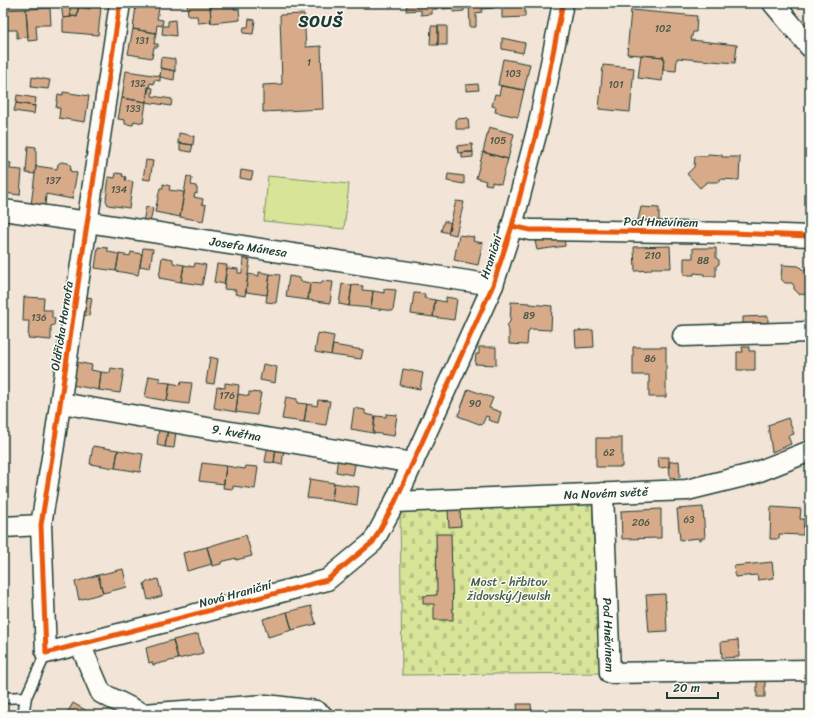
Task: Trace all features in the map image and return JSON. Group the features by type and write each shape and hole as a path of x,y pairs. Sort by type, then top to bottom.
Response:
{"street":[{"name":"Oldřicha Hornofa","path":"46,653 40,525 61,403 120,3"},
{"name":"Hraniční","path":"395,502 493,284 512,226 539,123 563,3"},
{"path":"773,3 810,47"},
{"name":"Josefa Mánesa","path":"3,210 493,284"},
{"name":"Pod Hněvínem","path":"512,226 530,230 733,233 810,236"},
{"path":"683,336 810,332"},
{"name":"9. května","path":"61,403 413,463"},
{"name":"Na Novém světě","path":"395,502 687,490 752,474 810,451"},
{"name":"Pod Hněvínem","path":"603,493 610,673 810,670"},
{"name":"Nová Hraniční","path":"46,653 327,580 373,542 395,502"},
{"path":"3,527 40,525"},
{"path":"80,644 101,693 143,714 266,705 316,711 322,715"}],"lane":[{"path":"23,715 26,697 46,653"},
{"path":"3,698 26,697"}],"green space":[{"path":"268,176 349,184 344,229 264,221"},
{"name":"Most - hřbitov židovský/jewish","path":"592,500 601,673 402,675 400,508"}],"building":[{"path":"69,3 71,17 63,18 61,4"},
{"path":"69,3 79,3 77,17 71,17"},
{"path":"140,3 160,3 157,19 163,20 162,26 157,25 156,33 133,29 136,6"},
{"path":"187,3 210,3 211,22 198,23 197,16 188,16"},
{"path":"210,3 234,3 234,9 239,9 240,20 211,23"},
{"path":"407,3 437,3 437,9 432,9 432,14 421,15 421,10 406,11"},
{"path":"443,3 469,3 469,8 464,8 464,11 453,12 453,8 443,9"},
{"path":"469,3 494,3 494,8 481,9 482,12 476,13 476,27 470,27"},
{"path":"502,3 537,3 538,7 525,7 525,17 502,18"},
{"path":"90,6 101,7 98,35 63,32 63,18 73,16 77,17 78,7 90,9"},
{"path":"50,8 51,25 36,25 37,40 28,41 26,9"},
{"path":"26,9 28,37 17,38 17,30 7,30 7,26 3,26 3,10"},
{"path":"631,10 697,16 696,32 693,32 691,40 737,45 735,63 677,58 676,71 663,70 664,57 627,54"},
{"path":"304,14 306,47 321,46 323,109 263,112 263,85 282,84 280,15"},
{"path":"249,19 255,20 253,34 243,33 244,27 248,27"},
{"path":"175,20 176,36 162,34 163,26 168,26 168,21"},
{"path":"431,26 438,26 438,45 430,45"},
{"path":"438,26 447,26 447,45 438,45"},
{"path":"133,29 156,33 154,44 158,44 158,47 154,47 152,58 128,54"},
{"path":"502,38 525,43 523,53 502,49"},
{"path":"641,55 664,57 662,81 638,78"},
{"path":"161,57 175,59 175,71 160,68"},
{"path":"503,59 530,64 524,90 498,85"},
{"path":"603,65 634,68 630,112 599,109"},
{"path":"161,68 175,71 174,80 160,77"},
{"path":"126,71 160,76 160,81 154,80 154,84 150,83 146,102 122,98"},
{"path":"32,77 50,80 48,89 31,87"},
{"path":"478,84 479,90 466,91 466,85"},
{"path":"501,86 524,90 518,117 495,112 496,107 492,106 495,94 499,95"},
{"path":"148,87 153,88 152,96 172,99 171,106 146,102"},
{"path":"63,92 89,96 85,122 59,118 60,108 56,108 58,94 63,95"},
{"path":"17,95 36,98 35,106 16,103"},
{"path":"122,98 146,102 143,123 134,121 133,125 125,124 125,120 118,119"},
{"path":"16,103 35,106 34,114 14,111"},
{"path":"468,118 469,129 456,129 456,119"},
{"path":"489,127 514,134 508,159 483,152"},
{"path":"179,133 194,136 193,145 178,143"},
{"path":"180,143 193,145 191,152 180,150"},
{"path":"472,144 473,152 458,153 457,146"},
{"path":"28,146 36,147 35,174 26,173"},
{"path":"462,152 473,152 473,157 462,158"},
{"path":"483,152 508,159 501,184 492,182 492,185 485,184 486,181 476,178"},
{"path":"708,154 722,155 722,157 740,157 739,180 720,179 720,182 707,182 700,188 687,174 694,167 695,156 708,156"},
{"path":"146,160 153,161 150,180 143,179"},
{"path":"3,162 11,163 10,169 22,170 20,195 3,193"},
{"path":"61,162 68,163 71,166 70,171 77,173 72,199 46,194 45,207 31,205 36,166 57,169 58,164"},
{"path":"241,170 253,172 251,180 240,178"},
{"path":"116,173 123,174 122,176 126,177 125,180 133,182 129,208 108,205 106,200 109,177 115,178"},
{"path":"448,174 464,176 464,184 447,181"},
{"path":"187,176 192,178 191,185 196,186 197,188 197,194 195,193 194,197 203,199 202,204 206,205 203,221 180,217"},
{"path":"163,184 170,186 169,190 184,192 180,217 155,212 160,188 163,188"},
{"path":"456,201 464,202 456,235 448,233"},
{"path":"146,207 153,208 150,223 143,222"},
{"path":"641,207 659,208 659,221 638,220"},
{"path":"444,221 451,223 448,233 441,231"},
{"path":"459,235 474,237 473,241 483,243 478,265 454,260"},
{"path":"564,237 565,246 537,250 535,241"},
{"path":"670,246 671,268 651,268 651,270 635,271 634,247"},
{"path":"98,247 108,248 108,252 119,254 116,271 95,268"},
{"path":"143,248 153,249 150,268 140,266"},
{"path":"693,248 716,248 716,258 719,260 719,264 716,266 716,276 704,276 704,274 694,273 694,275 684,275 684,258 693,258"},
{"path":"131,252 142,254 138,275 116,271 119,254 130,256"},
{"path":"809,253 810,295 799,294 794,289 792,283 785,283 781,279 782,265 799,266 803,270 806,270 808,268"},
{"path":"162,257 173,259 173,263 184,265 181,282 159,278"},
{"path":"243,258 250,260 245,296 235,294 236,290 224,289 227,268 238,269 238,273 242,273"},
{"path":"195,263 206,265 202,285 181,282 184,265 194,267"},
{"path":"217,264 227,265 224,284 214,282"},
{"path":"259,272 270,274 267,295 246,292 248,274 259,276"},
{"path":"270,274 280,275 276,303 266,302"},
{"path":"289,276 300,278 300,281 310,283 308,300 286,297"},
{"path":"322,281 333,282 330,303 308,300 310,283 321,284"},
{"path":"342,284 352,285 349,306 339,304"},
{"path":"352,285 363,286 362,290 373,291 371,308 349,306"},
{"path":"384,289 396,290 393,311 371,308 373,291 384,293"},
{"path":"414,293 425,294 424,298 435,300 433,317 411,314"},
{"path":"82,296 92,298 89,316 79,314"},
{"path":"24,297 44,298 43,310 52,310 52,317 55,319 54,325 51,326 51,340 28,338 29,321 23,321"},
{"path":"446,297 457,299 454,320 433,317 435,300 446,302"},
{"path":"511,302 552,306 551,330 530,329 528,332 527,345 509,344 509,331 507,325 510,322"},
{"path":"768,316 768,325 743,326 743,317"},
{"path":"593,330 594,347 576,348 575,331"},
{"path":"318,333 334,336 331,355 315,352"},
{"path":"333,345 363,350 361,359 331,355"},
{"path":"479,347 496,347 496,365 475,364 476,354 479,354"},
{"path":"633,347 666,347 666,397 649,397 649,375 633,375"},
{"path":"742,347 749,347 749,351 755,351 755,370 737,370 737,352 743,352"},
{"path":"210,357 218,359 214,384 206,383"},
{"path":"70,361 92,365 91,370 101,372 99,390 67,384"},
{"path":"263,364 277,367 275,383 260,380"},
{"path":"111,368 124,370 120,393 99,390 101,372 110,373"},
{"path":"403,369 423,373 420,389 400,385"},
{"path":"149,376 160,378 160,382 170,383 167,401 145,397"},
{"path":"181,382 192,383 189,404 167,401 170,383 180,385"},
{"path":"225,383 239,385 236,412 214,408 217,387 225,388"},
{"path":"468,389 493,398 489,408 501,412 498,423 488,420 489,417 486,416 482,425 458,416"},
{"path":"249,392 261,393 257,415 236,412 238,394 249,396"},
{"path":"286,397 297,399 297,403 307,404 304,422 282,419"},
{"path":"318,400 330,401 326,425 304,422 307,404 317,406"},
{"path":"354,408 365,410 365,414 375,416 373,433 351,429"},
{"path":"386,414 397,415 394,436 373,433 375,416 386,417"},
{"path":"788,418 794,434 788,436 791,444 772,452 768,425"},
{"path":"159,428 168,429 165,447 157,445"},
{"path":"168,429 176,431 174,448 165,447"},
{"path":"596,438 622,438 622,467 596,467"},
{"path":"268,445 276,447 274,463 265,462"},
{"path":"93,446 118,450 115,468 90,464"},
{"path":"276,447 284,448 282,465 274,463"},
{"path":"118,450 143,454 140,472 115,468"},
{"path":"338,457 356,460 353,475 336,472"},
{"path":"658,457 669,457 669,467 659,468"},
{"path":"679,461 680,477 670,478 669,462"},
{"path":"202,463 226,466 224,484 199,481"},
{"path":"226,466 245,469 246,466 258,467 255,489 233,486 233,489 223,488"},
{"path":"310,479 334,483 332,501 307,498"},
{"path":"334,483 359,487 357,505 332,501"},
{"path":"703,507 705,538 701,538 701,540 699,540 699,538 680,540 677,509"},
{"path":"771,507 801,509 800,519 804,519 803,535 779,534 779,539 770,539"},
{"path":"661,509 661,538 622,539 621,511"},
{"path":"448,510 460,510 461,526 449,527"},
{"path":"436,534 451,534 453,620 434,620 434,604 423,604 423,596 437,595"},
{"path":"246,535 252,556 236,560 236,558 212,566 207,547"},
{"path":"207,547 212,564 187,571 183,553"},
{"path":"772,562 774,578 758,580 757,575 735,577 734,566"},
{"path":"123,569 127,587 103,593 98,575"},
{"path":"98,575 103,593 79,600 75,582"},
{"path":"158,579 162,596 148,600 144,583"},
{"path":"665,594 667,631 649,632 646,595"},
{"path":"311,606 316,624 292,630 287,612"},
{"path":"287,612 292,630 268,637 263,619"},
{"path":"198,634 203,653 178,659 173,640"},
{"path":"173,640 178,659 153,665 152,662 149,663 146,648"},
{"path":"738,640 739,657 722,658 721,642"},
{"path":"757,680 765,680 765,697 757,697"},
{"path":"73,703 94,715 66,715"},
{"path":"517,704 531,704 532,714 542,713 542,715 518,715"}],"cycle path":[{"path":"120,3 41,525 46,653 327,580 373,542 395,502 493,285 512,226 539,123 563,3"},
{"path":"512,226 530,230 733,233 810,236"}],"district":[{"name":"SOUŠ","path":"321,21"}]}
